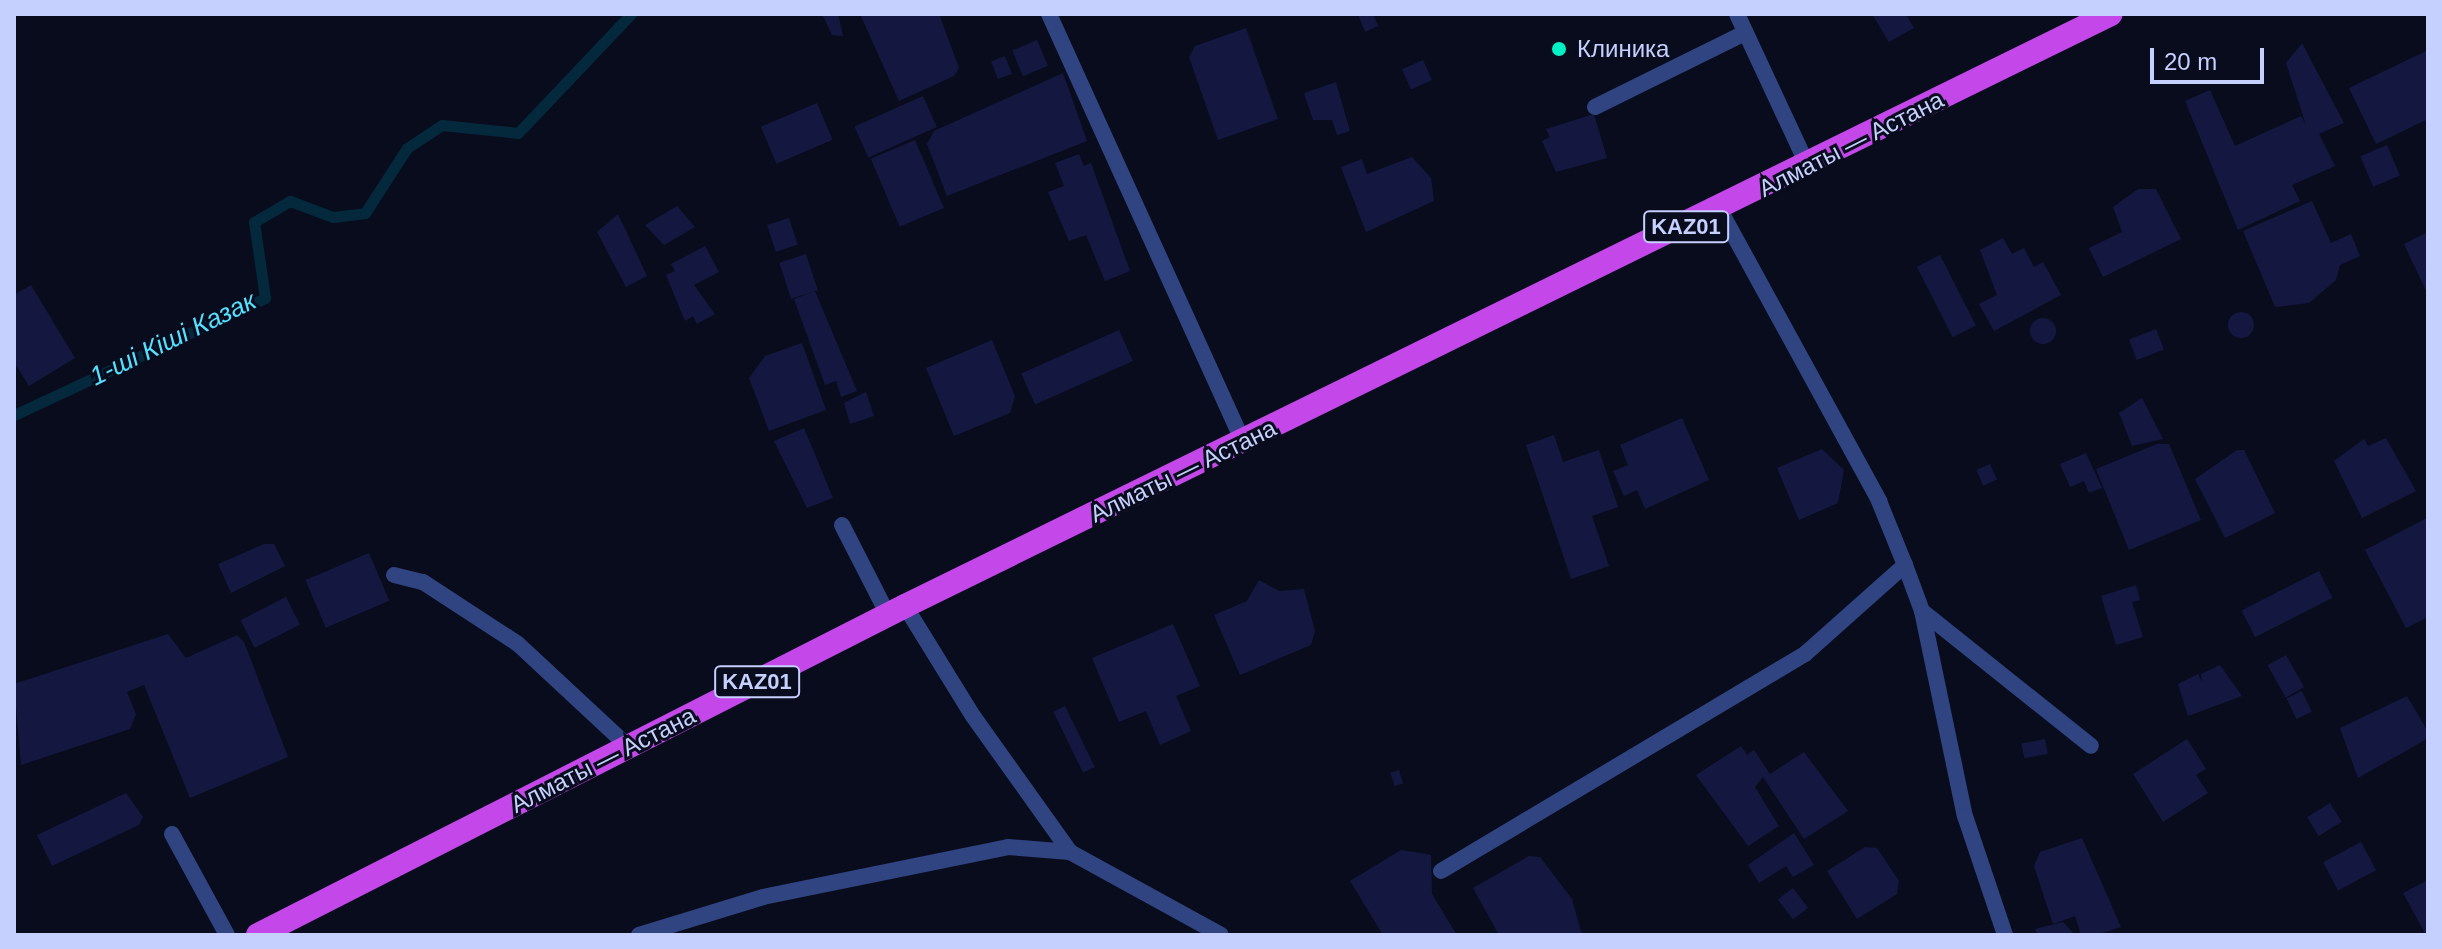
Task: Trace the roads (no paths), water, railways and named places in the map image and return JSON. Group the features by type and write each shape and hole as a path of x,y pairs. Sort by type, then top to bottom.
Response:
{"highway":[{"name":"Алматы — Астана","path":"258,935 896,610 1720,210 2111,14"}],"street":[{"path":"1049,14 1243,441"},
{"path":"1737,14 1808,166"},
{"path":"1595,107 1745,33"},
{"path":"1720,210 1850,446 1905,565 1922,611 1965,816 2005,935"},
{"path":"842,525 896,610 1070,852"},
{"path":"1441,871 1805,654 1905,565"},
{"path":"394,575 423,582 518,644 629,747"},
{"path":"1922,611 2091,746"},
{"path":"172,834 227,935"},
{"path":"639,935 936,857 1008,847 1070,852 1221,935"}],"waterway":[{"name":"1-ші Кіші Казак","path":"14,415 265,298 254,222 290,201 333,217 365,213 407,148 442,125 518,133 631,14"}],"place":[{"name":"Клиника","path":"1559,49"}]}
